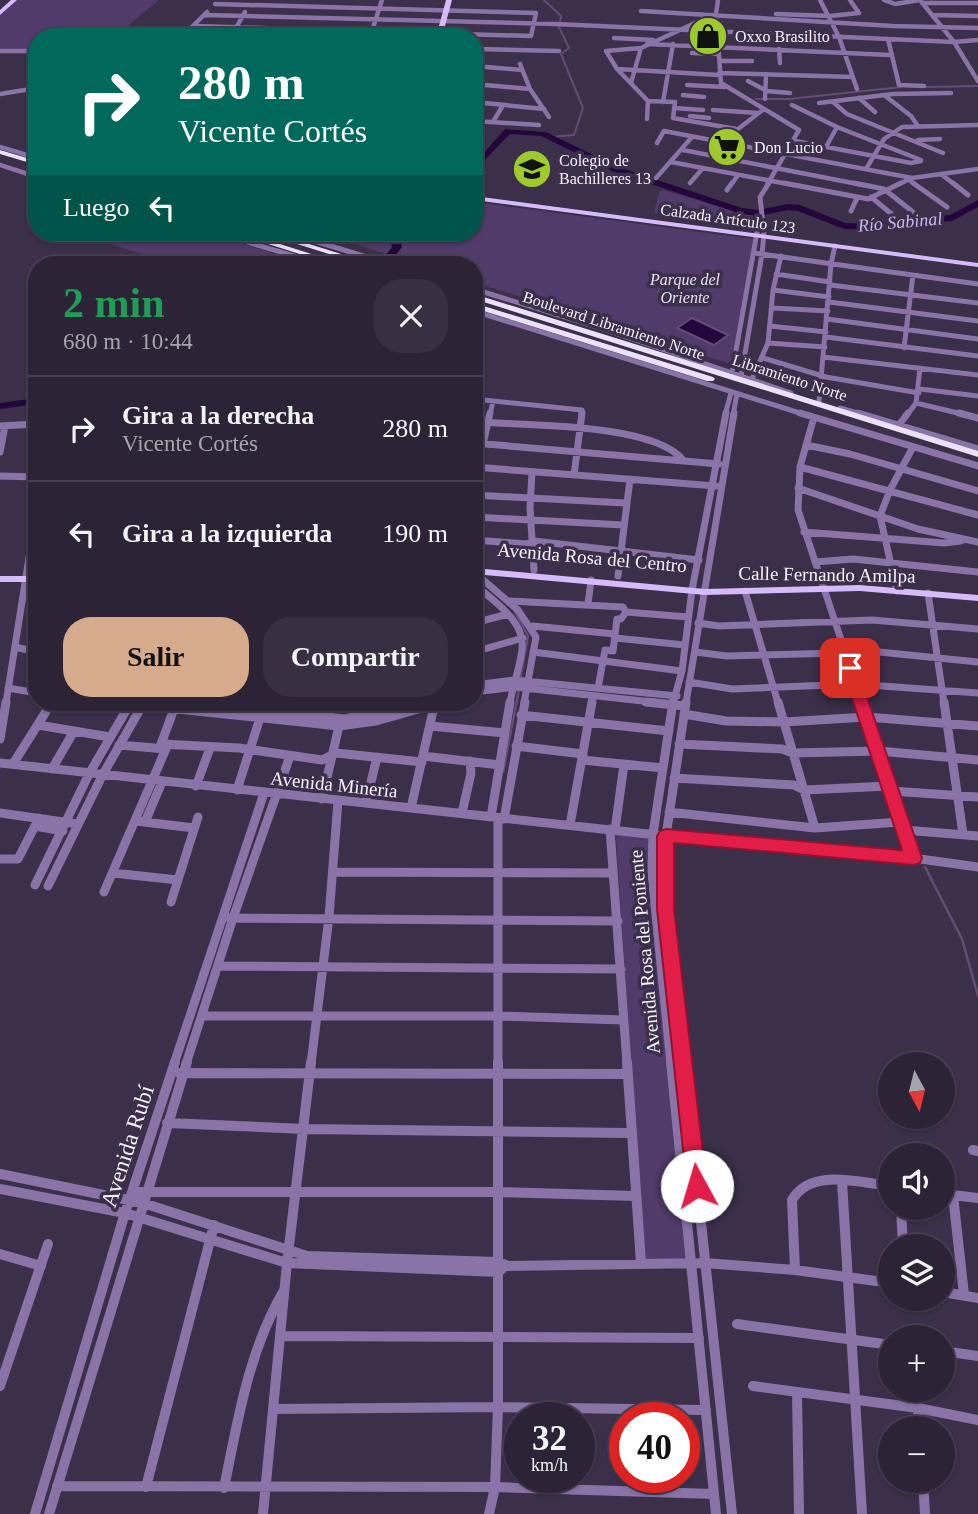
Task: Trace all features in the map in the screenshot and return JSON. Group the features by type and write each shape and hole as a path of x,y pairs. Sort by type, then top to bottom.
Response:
{"highway":[{"path":"0,149 28,157"},
{"path":"0,160 28,168"},
{"path":"267,242 313,256"},
{"path":"298,242 348,256"},
{"name":"Boulevard Libramiento Norte","path":"483,299 618,340 741,386"},
{"name":"Boulevard Libramiento Norte","path":"483,308 741,386"},
{"path":"618,340 629,338"},
{"path":"639,363 664,364"},
{"path":"741,386 942,447 976,463"},
{"path":"942,447 978,450"}],"main road":[{"path":"0,7 8,0"},
{"path":"0,13 14,0"},
{"path":"442,28 449,0"},
{"name":"Calzada Artículo 123","path":"483,198 978,263"},
{"name":"Calzada Artículo 123","path":"761,233 835,246 978,263"},
{"name":"Avenida Rosa del Centro","path":"483,566 618,576 706,589"},
{"name":"Avenida Rosa del Centro","path":"483,572 693,587"},
{"path":"0,579 25,582"},
{"path":"0,584 25,582"},
{"name":"Calle Fernando Amilpa","path":"706,589 897,591 978,598"}],"street":[{"path":"373,28 382,0"},
{"path":"421,9 424,0"},
{"path":"718,0 716,14 719,74 725,86 793,126 799,134 760,197 761,233 754,253 732,373"},
{"path":"820,0 839,37 857,89"},
{"path":"776,14 830,16 859,13 850,0"},
{"path":"884,0 895,4 921,1 978,4"},
{"path":"921,1 954,42 978,81"},
{"path":"193,26 217,2 316,3 380,8 536,12 533,35 483,35"},
{"path":"193,26 237,28 250,2"},
{"path":"949,2 957,28"},
{"path":"305,28 316,3"},
{"path":"773,20 778,6"},
{"path":"803,15 805,7"},
{"path":"641,10 773,20 944,28 978,27"},
{"path":"703,110 648,101 617,69 607,51 641,48 653,40 716,14"},
{"path":"204,15 555,24 954,42 978,40"},
{"path":"932,15 978,16"},
{"path":"613,51 616,27"},
{"path":"810,36 812,48"},
{"path":"614,38 653,40"},
{"path":"888,39 899,85 924,86"},
{"path":"647,44 890,55"},
{"path":"663,102 673,44"},
{"path":"631,83 641,48"},
{"path":"779,49 780,64"},
{"path":"483,50 559,51"},
{"path":"0,51 28,51"},
{"path":"692,53 718,54"},
{"path":"719,61 752,61"},
{"path":"520,64 530,89 549,117"},
{"path":"483,67 522,70"},
{"path":"617,69 853,76"},
{"path":"765,99 766,74"},
{"path":"748,81 766,91 790,95 793,75"},
{"path":"483,85 530,89"},
{"path":"687,85 725,86"},
{"path":"694,96 697,86"},
{"path":"0,94 28,89"},
{"path":"819,103 884,95 951,93"},
{"path":"683,95 704,97"},
{"path":"884,95 911,116 918,126"},
{"path":"859,98 875,112"},
{"path":"647,119 648,101"},
{"path":"833,102 847,114 943,153"},
{"path":"483,103 544,110"},
{"path":"493,122 503,105"},
{"path":"673,116 675,105"},
{"path":"792,105 837,127 921,160 920,163 911,163 795,141"},
{"path":"721,142 755,113 765,109"},
{"path":"712,110 755,113"},
{"path":"673,116 709,118"},
{"path":"673,116 735,129"},
{"path":"483,121 539,125"},
{"path":"866,169 879,144 891,132 902,127 978,125"},
{"path":"826,147 837,127"},
{"path":"657,144 664,131 866,169 910,179 947,207"},
{"path":"656,178 692,137"},
{"path":"913,141 940,139"},
{"path":"683,150 884,189 914,212"},
{"path":"671,162 857,198 870,198 884,189 910,179 977,170"},
{"path":"0,165 28,174"},
{"path":"690,183 703,168"},
{"path":"941,174 968,195"},
{"path":"727,190 738,175"},
{"path":"851,211 857,198"},
{"path":"870,198 894,216"},
{"name":"Avenida Rosa del Poniente","path":"732,1514 666,909 666,836 698,623 762,254 761,233"},
{"path":"247,242 294,256"},
{"path":"313,242 352,256"},
{"path":"819,402 831,264 835,246"},
{"path":"754,253 978,284"},
{"path":"741,386 763,358 768,344 773,290 780,256"},
{"path":"776,274 830,284 978,303"},
{"path":"905,366 913,275"},
{"path":"773,290 909,314 978,321"},
{"name":"Libramiento Norte","path":"483,292 732,373 741,386 819,402 978,450"},
{"path":"773,308 828,312"},
{"path":"483,314 639,363 741,386 814,417 976,463"},
{"path":"827,320 978,339"},
{"path":"771,326 905,348 978,356"},
{"path":"768,344 825,347"},
{"path":"823,357 978,375"},
{"path":"763,358 821,375 919,391 978,396"},
{"path":"899,425 916,403 919,391 917,368"},
{"name":"Avenida Rosa del Poniente","path":"716,1514 652,874 653,834 673,700 682,671 688,617 711,487 741,386"},
{"path":"483,400 582,410 574,475"},
{"path":"493,401 483,444 726,465"},
{"path":"916,403 978,418"},
{"path":"814,417 800,467 798,510 914,858"},
{"path":"483,423 629,433 676,451 683,460"},
{"path":"0,452 3,426 28,425"},
{"path":"806,445 842,450 953,486 978,491"},
{"path":"897,591 880,516 890,490 913,447"},
{"path":"800,467 836,472 940,507 978,514"},
{"path":"483,470 722,488"},
{"path":"532,474 630,481"},
{"path":"532,474 529,497 533,519 534,570"},
{"path":"0,476 28,477"},
{"path":"618,576 623,550 622,525 630,481"},
{"path":"798,488 918,529 974,542"},
{"path":"483,495 625,503"},
{"path":"483,517 622,525"},
{"path":"804,532 944,543 974,542"},
{"path":"483,541 526,544 534,541 699,560"},
{"path":"815,562 853,559 978,572"},
{"path":"0,739 28,564"},
{"path":"483,578 510,601 533,626 536,636 505,733 500,765 497,1192 501,1267 495,1487 489,1514"},
{"path":"588,604 591,580"},
{"path":"746,591 815,828"},
{"path":"928,593 963,834"},
{"path":"485,594 508,614 523,638 519,684 521,715 498,818"},
{"path":"510,601 624,607 626,612"},
{"path":"626,612 688,617"},
{"path":"570,825 595,692 605,655 613,651 617,619 621,619 626,612"},
{"path":"483,621 508,614"},
{"path":"698,623 719,626 834,620 978,629"},
{"path":"533,626 685,645"},
{"path":"483,649 523,638"},
{"path":"15,647 28,650"},
{"path":"533,652 605,655 682,671"},
{"path":"695,652 727,656 878,652 978,662"},
{"path":"689,682 732,689 855,684 978,693"},
{"path":"483,690 519,684"},
{"path":"483,685 519,684 673,700 726,721 784,722 867,717 978,726"},
{"path":"8,688 28,691"},
{"path":"13,765 47,711"},
{"path":"34,885 89,774 126,711"},
{"path":"48,886 102,776 139,711"},
{"path":"104,892 157,782 175,711"},
{"path":"212,711 339,726 376,721 410,711"},
{"path":"244,711 345,719 386,711"},
{"path":"285,714 288,711"},
{"path":"411,808 435,711"},
{"path":"521,715 669,731"},
{"path":"237,790 260,718"},
{"path":"38,725 110,737"},
{"path":"322,799 339,726"},
{"path":"430,726 505,733"},
{"path":"52,769 74,731"},
{"path":"679,744 782,749 793,753 879,751 978,760"},
{"path":"119,745 250,749 324,760 333,754 500,765"},
{"path":"516,746 663,768"},
{"path":"196,786 210,748"},
{"name":"Avenida Rubí","path":"35,1514 125,1213 171,1073 290,756"},
{"path":"366,803 377,757"},
{"path":"462,813 471,773 470,761"},
{"name":"Avenida Minería","path":"0,763 276,795 666,836 914,858 978,867"},
{"path":"624,764 612,830 613,873 630,1133 642,1263"},
{"path":"674,778 794,785 804,790 890,788 978,797"},
{"name":"Avenida Rubí","path":"49,1514 167,1123 219,966 228,918 264,793"},
{"path":"263,1514 287,1257 305,1129 329,918 338,801"},
{"path":"669,812 815,828 902,826 978,836"},
{"path":"0,813 76,829"},
{"path":"171,902 198,817"},
{"path":"140,821 194,828"},
{"path":"0,859 18,859 37,822"},
{"path":"333,872 613,873"},
{"path":"113,873 178,880"},
{"path":"228,918 618,921"},
{"path":"219,966 621,969"},
{"path":"203,1016 498,1016 623,1020"},
{"path":"668,1035 680,1035"},
{"path":"171,1073 627,1074"},
{"path":"167,1123 305,1129 630,1133"},
{"path":"682,1169 695,1169"},
{"path":"287,1257 214,1225 143,1203 131,1196 4,1175 1,1192 125,1213 210,1240 287,1257 501,1267 705,1263 795,1270 878,1281"},
{"path":"795,1270 792,1200 804,1185 819,1179 878,1185"},
{"path":"842,1181 862,1514"},
{"path":"131,1196 147,1192 497,1192 635,1196"},
{"path":"955,1195 978,1198"},
{"path":"952,1220 964,1295"},
{"path":"146,1487 214,1225"},
{"path":"0,1386 48,1244"},
{"path":"0,1254 41,1266"},
{"path":"224,1488 256,1344 269,1313 284,1289"},
{"path":"955,1294 978,1298"},
{"path":"737,1324 878,1344"},
{"path":"280,1336 699,1338"},
{"path":"84,1349 98,1351"},
{"path":"955,1353 978,1356"},
{"path":"753,1385 918,1408 978,1420"},
{"path":"797,1392 799,1514"},
{"path":"274,1409 498,1407 706,1410"},
{"path":"918,1408 918,1416"},
{"path":"57,1486 495,1487 714,1494"},
{"path":"923,1493 925,1514"}],"green space":[{"path":"16,0 159,0 125,28 28,28 28,49 0,49 0,15"},
{"path":"663,190 753,216 753,223 745,225 654,213 659,192"},
{"name":"Parque del Oriente","path":"483,203 753,239 731,364 483,285 483,256 392,256 349,242 483,242"},
{"path":"103,242 236,242 282,256 140,256 142,254"},
{"path":"616,835 649,836 686,1259 644,1259"}],"shaded area":[{"path":"692,318 728,335 714,345 677,328"}],"waterway":[{"path":"544,0 561,16 559,27 569,48 561,54 583,108 574,135 550,137"},
{"path":"925,87 978,86"},
{"path":"756,99 789,99 901,87"},
{"name":"Río Sabinal","path":"483,159 508,131 543,134 615,169 741,211 758,213 788,207 800,208 844,226 876,227 899,222 952,218 978,203"},
{"name":"Río Sabinal","path":"390,256 397,247 396,242"},
{"name":"Río Sabinal","path":"0,406 28,402"},
{"path":"514,610 528,636 520,680"},
{"path":"503,772 519,690"},
{"path":"925,867 962,939 978,996"}],"place":[{"name":"Oxxo Brasilito","path":"708,36"},
{"name":"Don Lucio","path":"727,147"},
{"name":"Colegio de Bachilleres 13","path":"532,169"}],"route":[{"path":"697,1186 666,909 666,836 914,858 850,668"}]}
